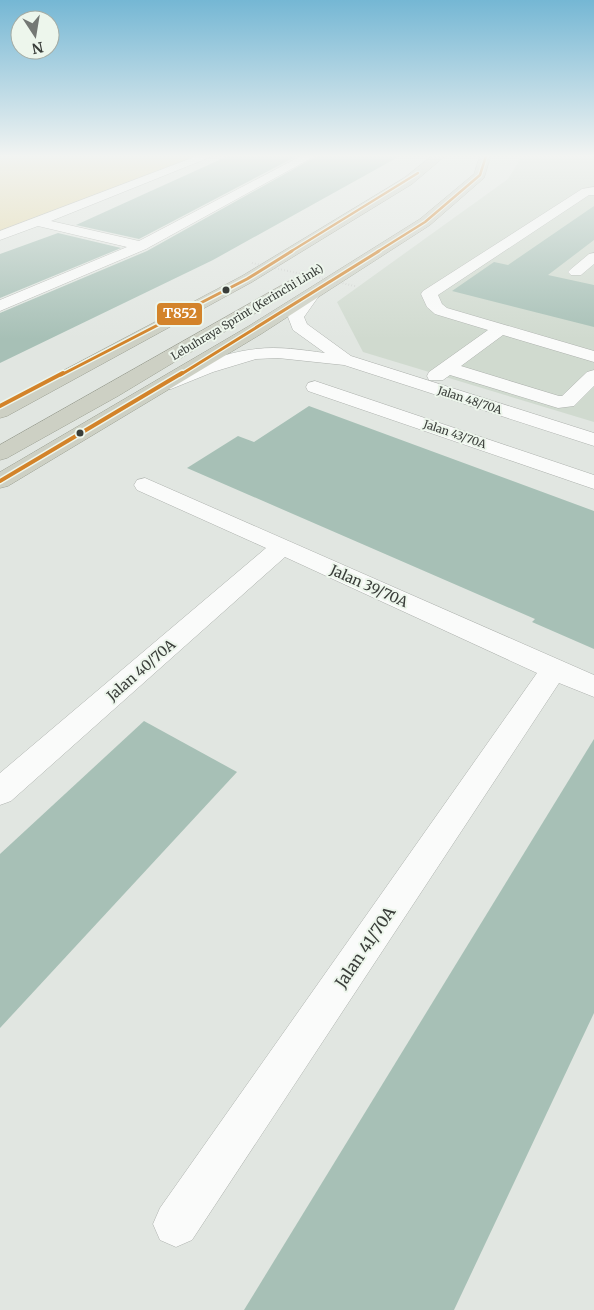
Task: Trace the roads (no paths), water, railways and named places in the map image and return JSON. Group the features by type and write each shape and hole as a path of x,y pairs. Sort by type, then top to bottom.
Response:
{"highway":[{"path":"0,412 273,264 349,217"},
{"path":"0,481 162,386 313,293 431,217"},
{"name":"Lebuhraya Sprint (Kerinchi Link)","path":"334,260 400,219"},
{"name":"Lebuhraya Sprint (Kerinchi Link)","path":"0,454 111,392 317,270"},
{"path":"0,406 155,328"}],"street":[{"path":"0,236 50,217"},
{"path":"0,306 142,246 196,217"},
{"path":"547,217 429,294 435,307 441,311 594,357"},
{"path":"37,222 142,246"},
{"path":"576,272 594,257"},
{"name":"Jalan 48/70A","path":"313,293 300,308 296,317 299,326 346,360"},
{"path":"424,385 502,328"},
{"name":"Jalan 48/70A","path":"162,386 207,368 255,354 278,353 346,360 594,440"},
{"path":"447,368 558,402 567,402 594,376"},
{"name":"Jalan 43/70A","path":"315,387 594,482"},
{"name":"Jalan 39/70A","path":"145,485 594,687"},
{"name":"Jalan 40/70A","path":"0,792 282,547"},
{"name":"Jalan 41/70A","path":"176,1224 554,669"}]}
